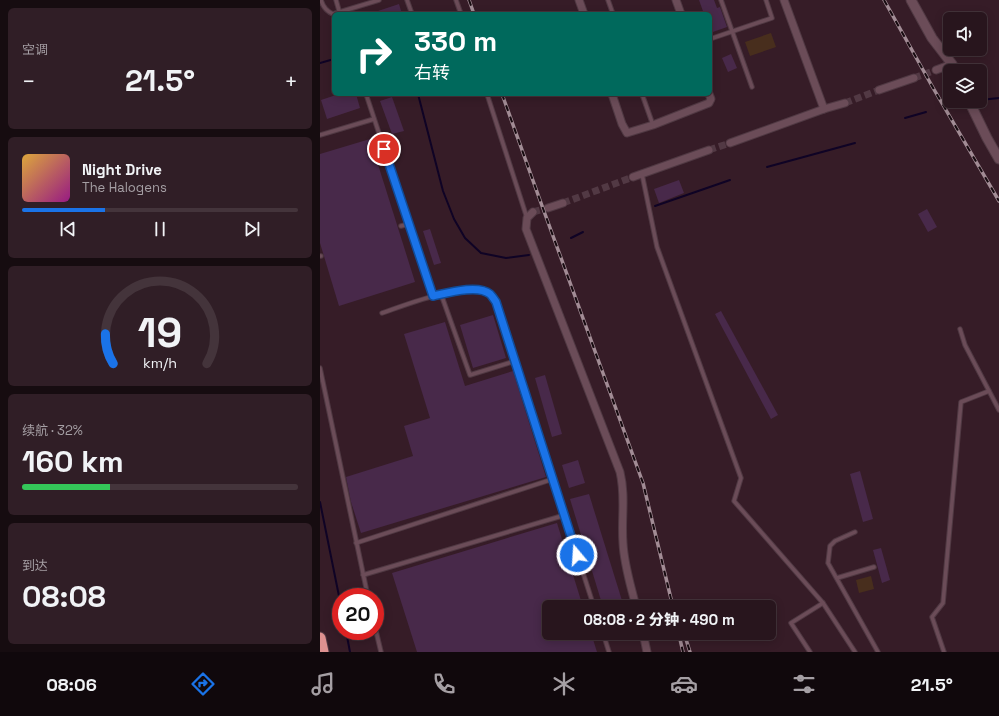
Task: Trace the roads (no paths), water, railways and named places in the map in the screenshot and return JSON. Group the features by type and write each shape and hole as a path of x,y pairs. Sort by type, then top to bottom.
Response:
{"highway":[{"path":"320,638 323,652"}],"street":[{"path":"579,0 583,12"},
{"path":"676,0 680,12"},
{"path":"784,0 824,109"},
{"path":"910,0 932,38 951,64"},
{"path":"936,70 943,69"},
{"path":"878,90 914,78"},
{"path":"613,96 622,124 627,133 653,125 709,103 711,99 710,96"},
{"path":"730,143 824,109 845,103"},
{"path":"972,108 999,159"},
{"path":"633,177 709,150"},
{"path":"548,208 563,202"},
{"path":"533,212 527,218 526,229 620,472 623,486 623,543 634,600"},
{"path":"644,640 647,652"}],"lane":[{"path":"321,0 323,7 332,14"},
{"path":"336,0 340,12"},
{"path":"343,12 379,0"},
{"path":"408,0 411,12"},
{"path":"456,0 460,12"},
{"path":"608,0 612,12"},
{"path":"722,0 752,87"},
{"path":"712,37 772,18 766,0"},
{"path":"367,96 433,296"},
{"path":"488,96 527,218"},
{"path":"643,96 653,125"},
{"path":"320,135 374,119"},
{"path":"642,174 658,247 741,478 734,501 823,603 854,652"},
{"path":"401,226 409,224"},
{"path":"382,313 433,296 460,289 479,290 490,293 496,302 592,600"},
{"path":"441,294 470,375 515,361"},
{"path":"960,329 965,345 999,410"},
{"path":"320,368 366,588"},
{"path":"944,652 932,617 943,603 961,402 989,391"},
{"path":"356,543 553,479"},
{"path":"363,575 565,515"},
{"path":"855,532 836,541 830,546 828,563 878,652"},
{"path":"837,578 874,567"},
{"path":"810,652 791,623 823,603"},
{"path":"378,640 381,652"},
{"path":"605,640 609,652"}],"waterway":[{"path":"320,63 332,60"},
{"path":"419,96 443,191 454,219 465,238 481,253 506,258 529,255"},
{"path":"987,99 999,98"},
{"path":"905,118 926,112"},
{"path":"767,167 855,143"},
{"path":"655,206 730,180"},
{"path":"571,238 583,232"},
{"path":"320,502 337,588"},
{"path":"348,640 350,652"}],"tunnel":[{"path":"914,78 936,70"},
{"path":"845,103 879,90"},
{"path":"709,150 730,143"},
{"path":"563,203 633,177"},
{"path":"533,212 548,208"}],"railway":[{"path":"469,0 473,12"},
{"path":"884,0 999,201"},
{"path":"503,96 643,483 671,600"},
{"path":"680,640 683,652"},
{"path":"686,640 690,652"}]}
